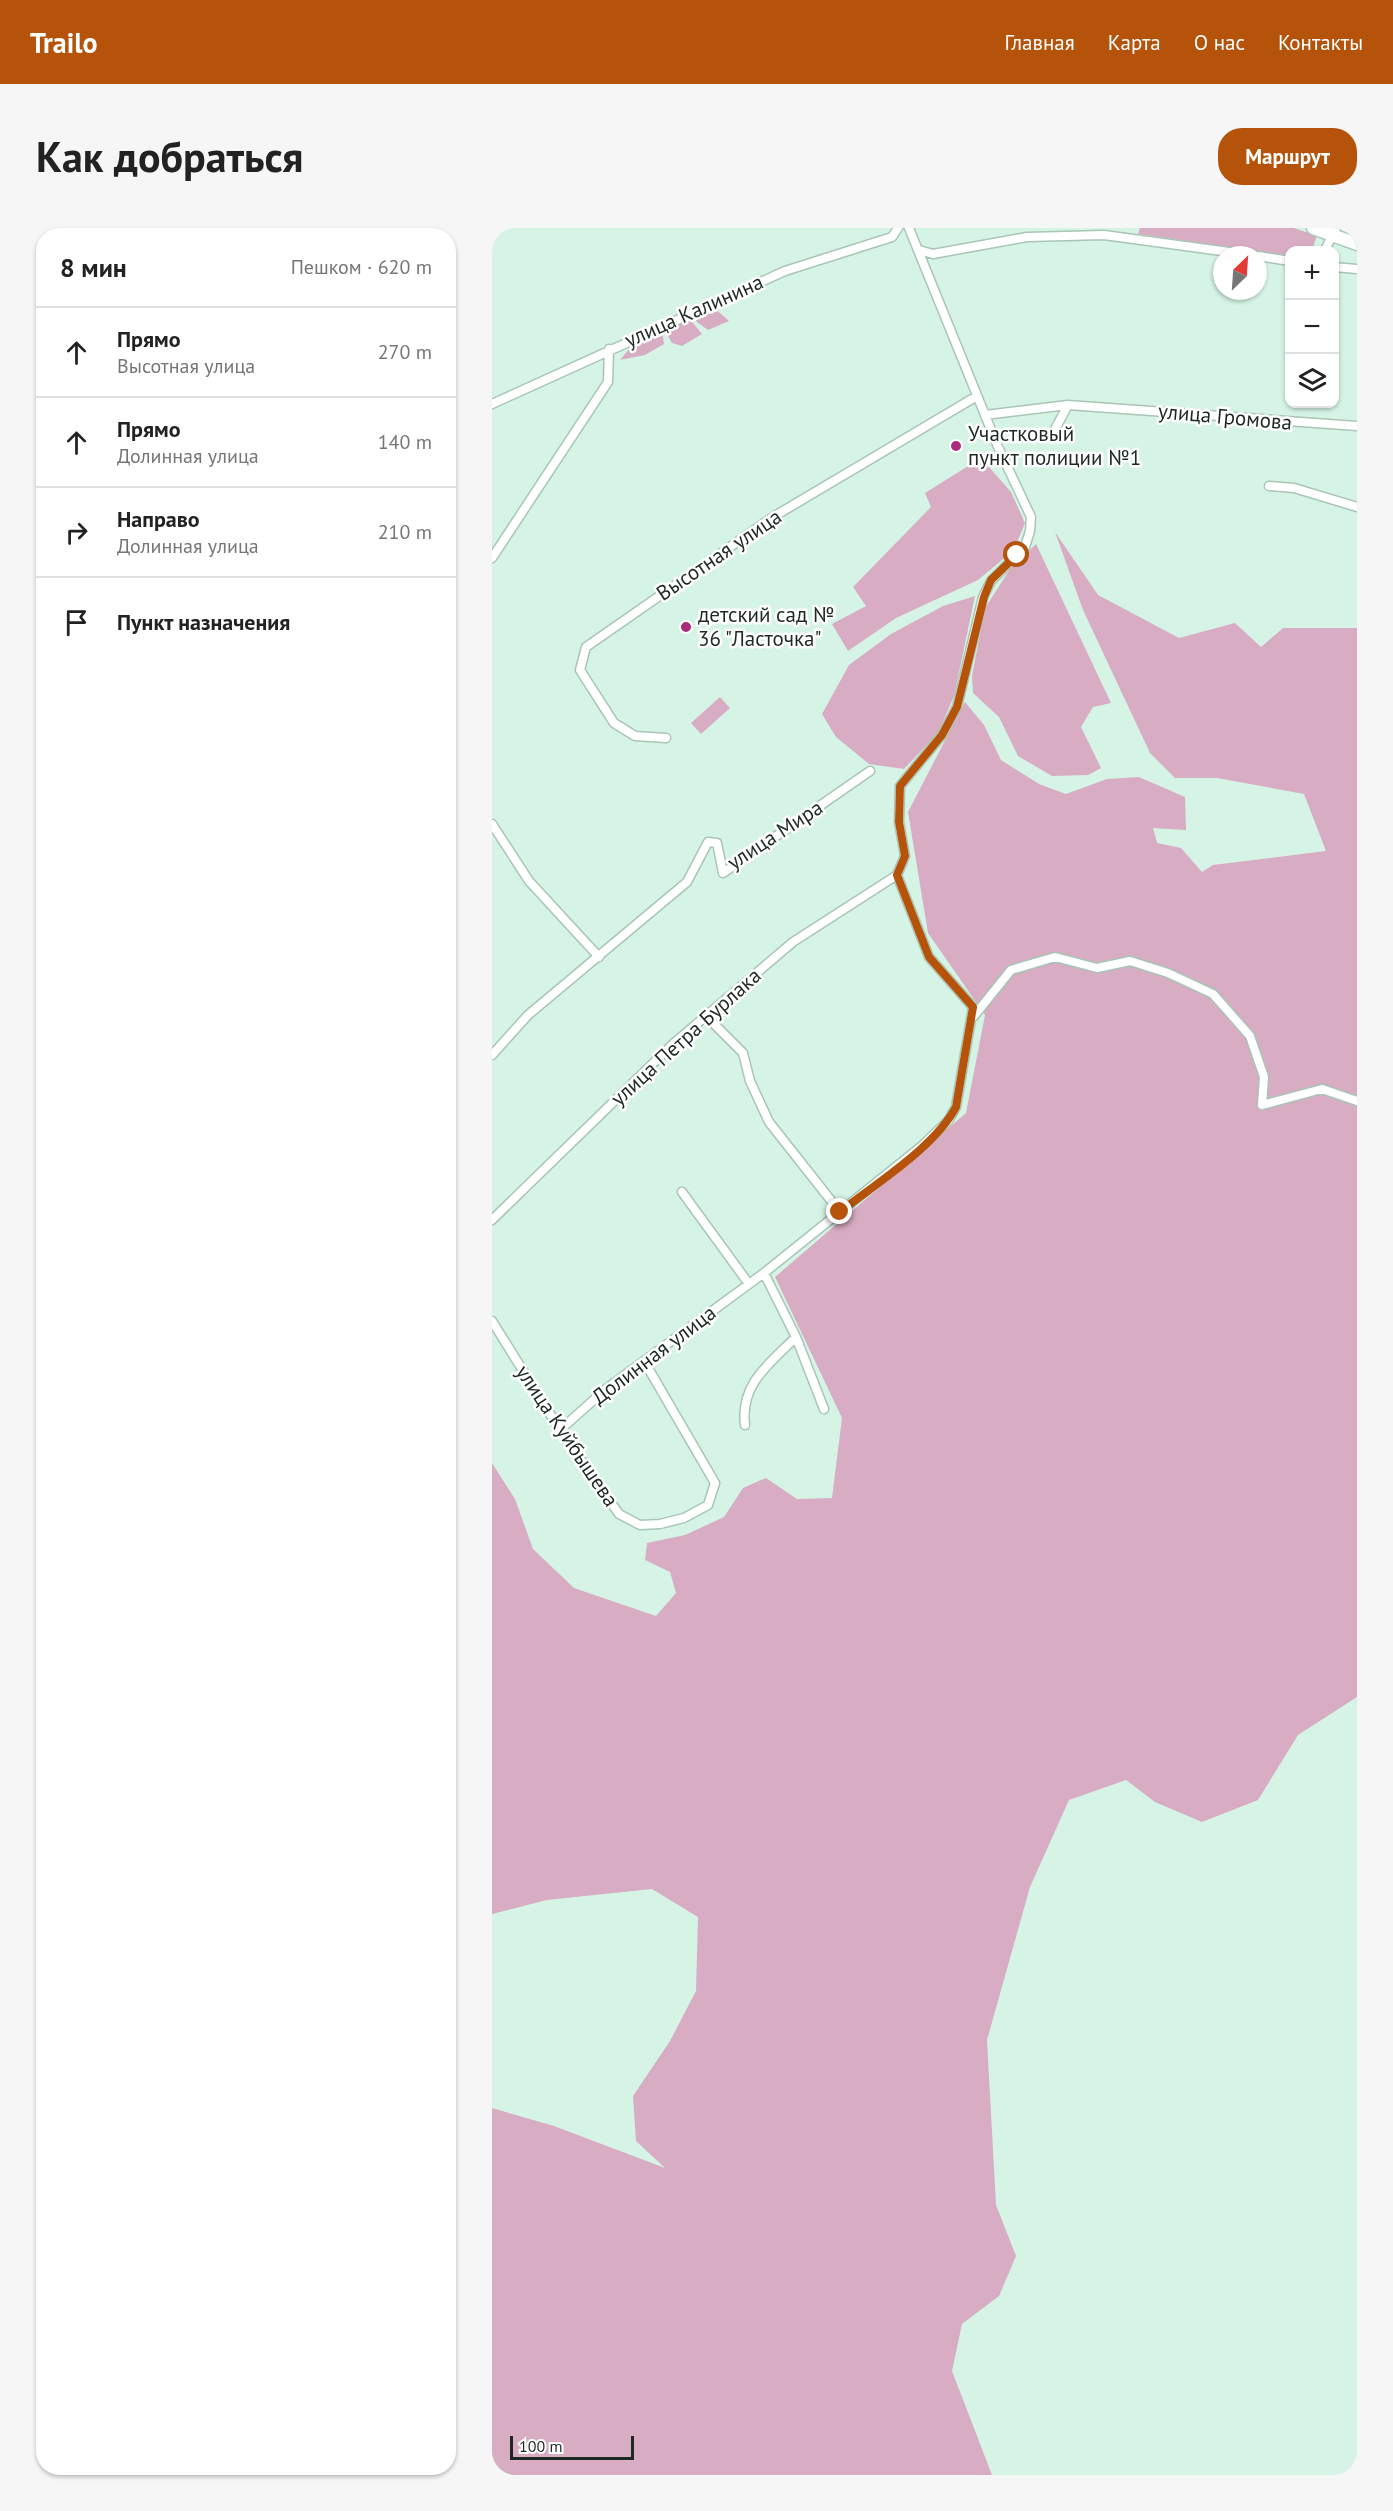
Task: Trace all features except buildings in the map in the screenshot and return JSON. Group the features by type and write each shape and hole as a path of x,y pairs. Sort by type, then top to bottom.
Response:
{"main road":[{"path":"1313,228 1331,231 1357,242"}],"street":[{"name":"улица Калинина","path":"492,404 785,271 892,237 898,228"},
{"path":"909,228 920,250 985,415 1031,517 1025,547 991,580 987,589 957,707 942,735 900,786 899,822 905,856 897,875 929,957 973,1007 973,1017"},
{"path":"1326,246 1331,231"},
{"path":"920,250 933,254 1027,237 1104,235 1213,250"},
{"path":"1267,257 1285,260"},
{"path":"1339,267 1357,269"},
{"path":"492,558 608,382 609,349"},
{"name":"Высотная улица","path":"666,738 635,736 614,723 580,670 586,647 773,517 977,396"},
{"path":"1054,431 1068,405"},
{"name":"улица Громова","path":"985,415 1068,405 1357,426"},
{"path":"1269,486 1294,488 1357,507"},
{"name":"улица Мира","path":"492,1055 528,1014 687,882 708,842 717,843 723,873 870,771"},
{"path":"492,824 529,881 599,957"},
{"name":"улица Петра Бурлака","path":"492,1220 673,1044 793,942 897,875"},
{"path":"973,1017 1011,970 1055,957 1097,968 1130,961 1168,973 1213,994 1250,1036 1264,1077 1263,1105 1322,1089 1357,1101"},
{"path":"706,1016 743,1053 750,1081 769,1122 840,1212"},
{"name":"Долинная улица","path":"560,1430 606,1389 764,1273 923,1145 948,1121 956,1107 973,1017"},
{"path":"682,1192 749,1284"},
{"path":"764,1273 796,1337 824,1409"},
{"name":"улица Куйбышева","path":"492,1321 560,1430 619,1514 640,1525 684,1518 708,1505 715,1483 644,1361"},
{"path":"746,1425 743,1408 750,1387 796,1337"}],"shaded area":[{"path":"1140,228 1294,228 1317,236 1313,246 1285,246 1285,255 1267,253 1267,246 1220,246 1138,234"},
{"path":"712,306 729,321 708,330 697,322 694,316"},
{"path":"689,318 702,334 682,346 672,343 666,332 677,322"},
{"path":"662,331 664,344 645,355 620,360 630,348"},
{"path":"981,458 1011,492 1025,523 1014,550 978,580 896,618 848,651 832,624 866,606 853,587 931,507 925,493"},
{"path":"1055,532 1098,595 1179,638 1235,623 1261,647 1283,628 1357,628 1357,1697 1298,1735 1258,1800 1202,1822 1155,1802 1126,1780 1069,1800 1030,1887 987,2040 996,2205 1016,2256 999,2296 962,2324 952,2371 992,2475 492,2475 492,2108 554,2126 665,2168 636,2141 633,2096 670,2041 696,1991 698,1917 652,1889 547,1900 492,1914 492,1463 515,1499 533,1549 574,1588 656,1616 676,1593 670,1572 645,1560 647,1543 685,1535 724,1517 743,1488 766,1478 797,1499 832,1498 842,1418 775,1277 966,1113 985,1015 928,933 908,812 965,702 984,725 1001,760 1039,784 1066,794 1107,779 1139,777 1185,797 1186,830 1153,828 1157,843 1181,848 1202,872 1213,865 1326,851 1304,794 1217,778 1175,778 1150,753 1083,610"},
{"path":"1036,544 1111,703 1093,707 1081,727 1101,768 1088,775 1052,776 1018,756 999,717 973,693 972,676 985,608 1010,569"},
{"path":"975,596 954,696 938,733 904,769 869,764 836,737 822,714 849,665 891,634 943,606"},
{"path":"720,697 730,708 701,734 691,723"}],"place":[{"name":"Участковый пункт полиции №1","path":"956,446"},
{"name":"детский сад № 36 \"Ласточка\"","path":"686,627"}],"route":[{"path":"840,1212 923,1145 948,1121 956,1107 973,1007 929,957 897,875 905,856 899,822 900,786 942,735 957,707 984,597 991,580 1017,555"}]}
